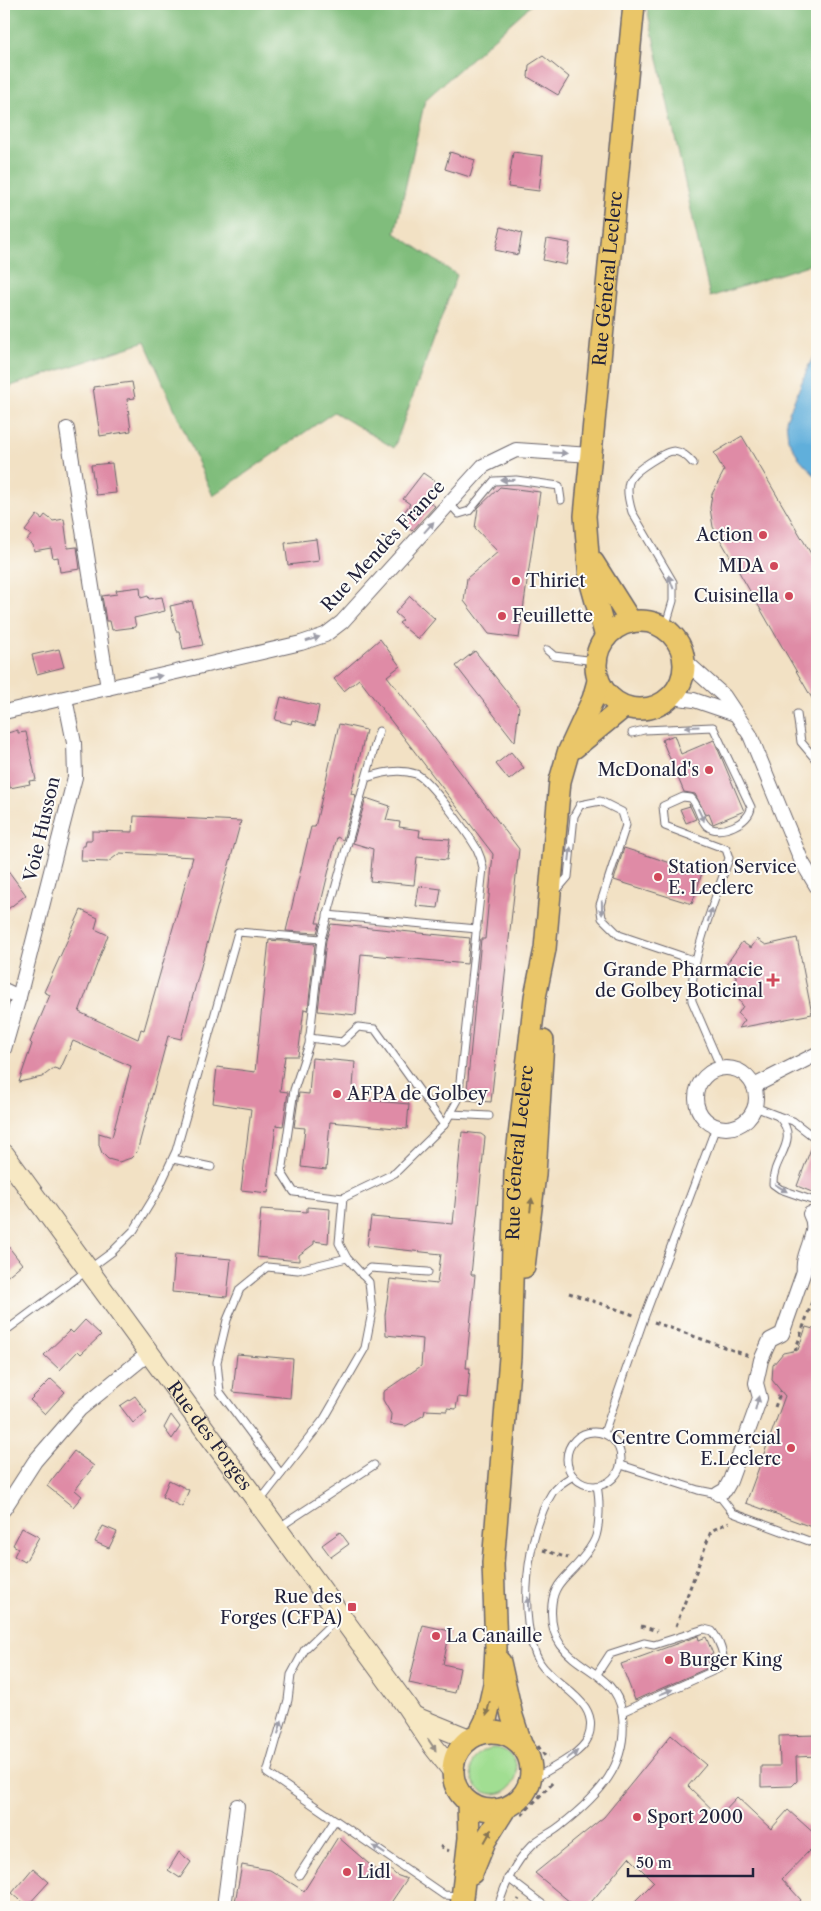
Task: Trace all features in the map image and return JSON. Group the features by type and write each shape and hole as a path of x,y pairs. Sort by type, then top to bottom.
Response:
{"main road":[{"name":"Rue Général Leclerc","path":"606,637 590,580 585,516 634,4"},
{"name":"Rue Général Leclerc","path":"588,553 631,622"},
{"path":"645,621 665,628 680,646 684,660 679,686 671,697 649,709 636,710 624,707 604,692 597,671 599,648 606,637 617,627 631,622 645,621"},
{"name":"Rue Général Leclerc","path":"474,1737 486,1720 494,1684 496,1648 493,1563 510,1357 515,1171 535,997 545,949 560,781 597,671"},
{"path":"568,754 624,707"},
{"name":"Rue des Forges","path":"4,1154 452,1770"},
{"name":"Rue Général Leclerc","path":"496,1648 506,1682 512,1716 527,1742"},
{"path":"415,1717 474,1737 497,1732 527,1742 531,1768 530,1781 525,1793 516,1803 512,1813 485,1841 461,1902"},
{"path":"474,1737 455,1758 452,1770 457,1788 468,1803 486,1810 512,1813"},
{"path":"461,1902 469,1838 468,1803"}],"street":[{"path":"66,429 108,688"},
{"name":"Rue Mendès France","path":"4,712 301,643 325,635 342,622 450,504 482,466 516,450 591,455"},
{"path":"684,660 724,696 750,735 802,862 817,887"},
{"path":"671,697 694,700 735,714"},
{"name":"Voie Husson","path":"4,1049 75,777 74,743 64,698"},
{"path":"4,990 19,997"},
{"path":"754,1086 817,1054"},
{"path":"721,1068 740,1071 754,1086 755,1107 750,1116 735,1127 716,1127 701,1115 695,1097 701,1080 706,1074 721,1068"},
{"path":"718,1494 725,1490 730,1481 760,1398 756,1383 761,1360 770,1340 782,1334 794,1302 804,1272 802,1263 814,1224 814,1208"},
{"path":"4,1509 35,1461 80,1409 149,1353"},
{"path":"224,1907 237,1806"}],"lane":[{"path":"665,628 674,601 673,582 632,512 628,500 631,477 651,462 671,451 679,452 693,463"},
{"path":"450,504 459,514 469,511 494,481 508,480 549,483 559,486 560,500"},
{"path":"547,650 554,656 597,671"},
{"path":"797,714 801,742 817,761"},
{"path":"632,733 644,730 713,727 751,807 750,816 746,820 720,830 712,829 706,825 691,798 683,797 663,806 665,826 717,844 726,849 729,858 692,978 692,1001 721,1068"},
{"path":"366,778 381,772 399,770 417,775 432,788 478,850 484,868 458,1100 444,1125 395,1174 343,1198 294,1192 282,1172 294,1090 310,1038 321,939 327,915 366,778 380,731"},
{"path":"551,896 568,877 574,816 580,805 600,801 622,812 626,825 600,905 602,918 619,935 696,962"},
{"path":"327,915 477,929"},
{"path":"4,1332 89,1271 134,1230 156,1194 173,1158 238,932 321,939"},
{"path":"310,1038 342,1042 358,1027 374,1029 444,1125"},
{"path":"755,1107 793,1121 814,1138"},
{"path":"451,1114 489,1116"},
{"path":"778,1116 786,1124 788,1131 785,1147 773,1176 773,1184 814,1208"},
{"path":"604,1433 644,1318 716,1127"},
{"path":"173,1158 210,1167"},
{"path":"258,1503 324,1419 365,1348 372,1312 369,1282 346,1258 340,1243 343,1198"},
{"path":"282,1474 220,1392 217,1362 227,1320 240,1289 268,1267 298,1270 346,1258"},
{"path":"362,1274 370,1268 428,1272"},
{"path":"587,1432 604,1433 619,1446 621,1465 616,1476 608,1483 588,1486 573,1476 567,1459 572,1442 587,1432"},
{"path":"277,1528 374,1465"},
{"path":"621,1465 698,1490 718,1494 733,1513 817,1544"},
{"path":"530,1781 559,1764 580,1748 588,1738 587,1709 579,1699 550,1676 540,1662 533,1646 529,1623 528,1586 531,1556 540,1523 553,1492 573,1476"},
{"path":"498,1907 508,1878 518,1860 533,1844 559,1827 598,1795 614,1768 620,1752 622,1712 614,1690 597,1674 568,1656 560,1644 554,1627 552,1605 556,1587 580,1562 595,1539 600,1499 597,1486"},
{"path":"343,1618 330,1626 305,1649 291,1675 288,1700 267,1773 444,1894 461,1902"},
{"path":"597,1674 610,1654 644,1643 654,1645 704,1628 712,1631 722,1655 722,1668 714,1673 638,1703 622,1712"},
{"path":"299,1875 335,1820"},
{"path":"508,1878 546,1907"}],"path":[{"path":"795,1351 817,1286"},
{"path":"569,1293 761,1360"},
{"path":"674,1630 685,1602"},
{"path":"512,1813 528,1811 563,1772 555,1755 545,1756 527,1742"},
{"path":"440,1846 466,1857"}],"green space":[{"path":"4,4 532,4 425,100 395,233 457,275 394,448 334,412 213,496 145,342 11,386 4,399"},
{"path":"646,4 817,4 817,262 710,297"},
{"path":"494,1748 507,1752 513,1758 517,1771 513,1784 507,1790 494,1794 481,1790 475,1784 471,1771 475,1758 481,1752"}],"water":[{"path":"817,352 817,478 799,458 788,439 786,420 809,365"}],"building":[{"path":"543,56 569,77 558,95 528,77 529,65"},
{"path":"450,152 475,160 470,177 445,169"},
{"path":"513,152 543,156 539,191 508,187"},
{"path":"501,227 522,233 518,255 495,250"},
{"path":"547,239 570,243 566,265 543,260"},
{"path":"132,382 135,398 127,399 131,431 100,436 93,387"},
{"path":"742,436 817,564 817,707 713,527 710,508 712,494 724,471 714,453"},
{"path":"112,463 116,493 96,495 91,465"},
{"path":"423,473 436,482 424,499 435,506 412,531 398,521 410,504 403,499"},
{"path":"500,487 540,492 519,638 489,634 464,601 467,578 498,552 475,528 478,508"},
{"path":"37,515 42,519 45,515 53,521 64,519 68,548 77,547 80,569 60,572 58,557 53,558 51,548 34,551 33,545 27,540 31,535 25,531"},
{"path":"316,539 319,561 288,565 285,543"},
{"path":"140,587 141,598 148,596 149,599 162,597 165,611 134,618 136,627 112,630 110,621 106,621 102,596 117,594 116,590"},
{"path":"410,596 435,619 418,639 399,623 403,620 395,613"},
{"path":"192,601 203,645 183,649 170,606"},
{"path":"380,639 400,666 387,676 519,849 491,1102 466,1100 481,939 485,939 493,854 359,679 344,691 334,679"},
{"path":"59,649 64,667 37,674 32,655"},
{"path":"475,651 519,707 515,742 456,666"},
{"path":"281,697 319,706 315,726 292,720 291,724 275,720"},
{"path":"339,724 366,730 351,794 356,795 343,840 337,837 316,923 320,923 317,933 286,931 311,827 315,827"},
{"path":"18,730 18,733 26,732 36,780 29,781 30,784 10,788 9,782 4,783 4,734"},
{"name":"McDonald's","path":"674,735 681,754 714,740 744,811 713,824 709,814 706,815 695,794 684,792 662,740"},
{"path":"511,752 524,768 509,780 496,764"},
{"path":"366,798 390,806 386,820 400,822 399,827 420,830 419,837 450,839 447,860 417,857 414,885 370,881 373,849 353,843"},
{"path":"690,806 696,819 686,823 680,809"},
{"path":"134,816 241,821 181,1039 168,1036 137,1152 131,1158 119,1162 108,1159 102,1153 99,1145 99,1133 112,1137 131,1066 73,1041 60,1070 54,1068 42,1077 19,1082 32,1044 30,1042 50,995 44,992 81,910 98,918 95,929 108,935 79,1012 138,1039 141,1029 144,1030 193,857 120,853 108,862 81,861 82,846 85,846 86,840 92,840 92,831 133,832"},
{"name":"Station Service E. Leclerc","path":"624,848 702,873 692,904 614,880"},
{"path":"4,865 26,895 4,912"},
{"path":"419,886 441,889 438,908 416,906"},
{"path":"331,924 470,938 467,964 361,954 356,1015 318,1011 326,940"},
{"name":"Grande Pharmacie de Golbey Boticinal","path":"797,938 812,1014 739,1028 745,1020 738,1014 743,1006 736,995 736,976 724,968 742,942 751,948 757,939 766,945"},
{"path":"269,940 315,944 308,1010 304,1009 298,1056 285,1056 280,1091 288,1092 283,1126 276,1125 268,1193 241,1190 251,1109 213,1103 217,1067 255,1072"},
{"path":"312,1058 355,1062 352,1099 409,1104 407,1129 330,1122 326,1170 301,1167 305,1128 294,1127 299,1093 309,1094"},
{"path":"462,1132 481,1134 485,1137 471,1275 475,1275 466,1368 470,1368 467,1398 458,1397 456,1409 447,1408 447,1411 425,1410 424,1415 406,1426 390,1424 391,1414 383,1400 383,1392 421,1366 423,1339 386,1335 385,1315 390,1279 437,1284 441,1254 367,1246 371,1217 453,1224"},
{"path":"813,1143 817,1143 817,1194 797,1186"},
{"path":"307,1207 330,1209 328,1243 314,1241 314,1244 299,1255 299,1261 257,1257 261,1209 307,1212"},
{"path":"4,1241 22,1264 4,1279"},
{"path":"175,1254 231,1259 227,1297 172,1292"},
{"path":"85,1320 101,1335 81,1354 78,1351 60,1370 44,1355 70,1330 73,1333"},
{"name":"Centre Commercial E.Leclerc","path":"806,1327 817,1330 817,1529 746,1503 785,1396 772,1380 773,1365 783,1353 798,1350"},
{"path":"237,1354 293,1359 290,1398 233,1392"},
{"path":"51,1379 65,1392 45,1414 30,1400"},
{"path":"135,1396 147,1412 133,1423 120,1406"},
{"path":"171,1415 180,1427 172,1439 164,1428"},
{"path":"74,1451 94,1466 75,1490 82,1496 73,1507 47,1486"},
{"path":"169,1480 189,1490 182,1507 162,1497"},
{"path":"103,1526 117,1532 109,1548 95,1542"},
{"path":"22,1528 39,1537 25,1562 14,1556 18,1548 13,1545"},
{"path":"340,1532 349,1544 331,1557 322,1545"},
{"path":"423,1625 450,1631 443,1664 460,1668 455,1693 409,1683"},
{"name":"Burger King","path":"698,1636 699,1640 706,1637 713,1654 706,1656 710,1667 635,1700 621,1664"},
{"path":"671,1735 706,1765 688,1786 719,1816 737,1797 771,1829 788,1810 817,1836 817,1856 810,1850 782,1879 801,1900 795,1907 629,1907 654,1882 629,1857 587,1907 576,1907 535,1873 604,1817"},
{"path":"817,1735 817,1756 796,1757 797,1781 792,1786 761,1787 761,1766 780,1766 779,1736"},
{"name":"Lidl","path":"338,1837 377,1871 384,1864 396,1875 407,1879 388,1907 234,1907 242,1865 270,1870 304,1891"},
{"path":"179,1852 191,1862 180,1878 168,1870"},
{"path":"33,1868 49,1882 27,1906 12,1893"}],"place":[{"name":"Action","path":"763,535"},
{"name":"MDA","path":"774,566"},
{"name":"Thiriet","path":"516,581"},
{"name":"Cuisinella","path":"789,596"},
{"name":"Feuillette","path":"502,616"},
{"name":"McDonald's","path":"709,770"},
{"name":"Station Service E. Leclerc","path":"658,877"},
{"name":"Grande Pharmacie de Golbey Boticinal","path":"773,980"},
{"name":"AFPA de Golbey","path":"337,1094"},
{"name":"Centre Commercial E.Leclerc","path":"791,1448"},
{"name":"Rue des Forges (CFPA)","path":"352,1607"},
{"name":"La Canaille","path":"436,1636"},
{"name":"Burger King","path":"669,1660"},
{"name":"Sport 2000","path":"637,1817"},
{"name":"Lidl","path":"347,1872"}]}
